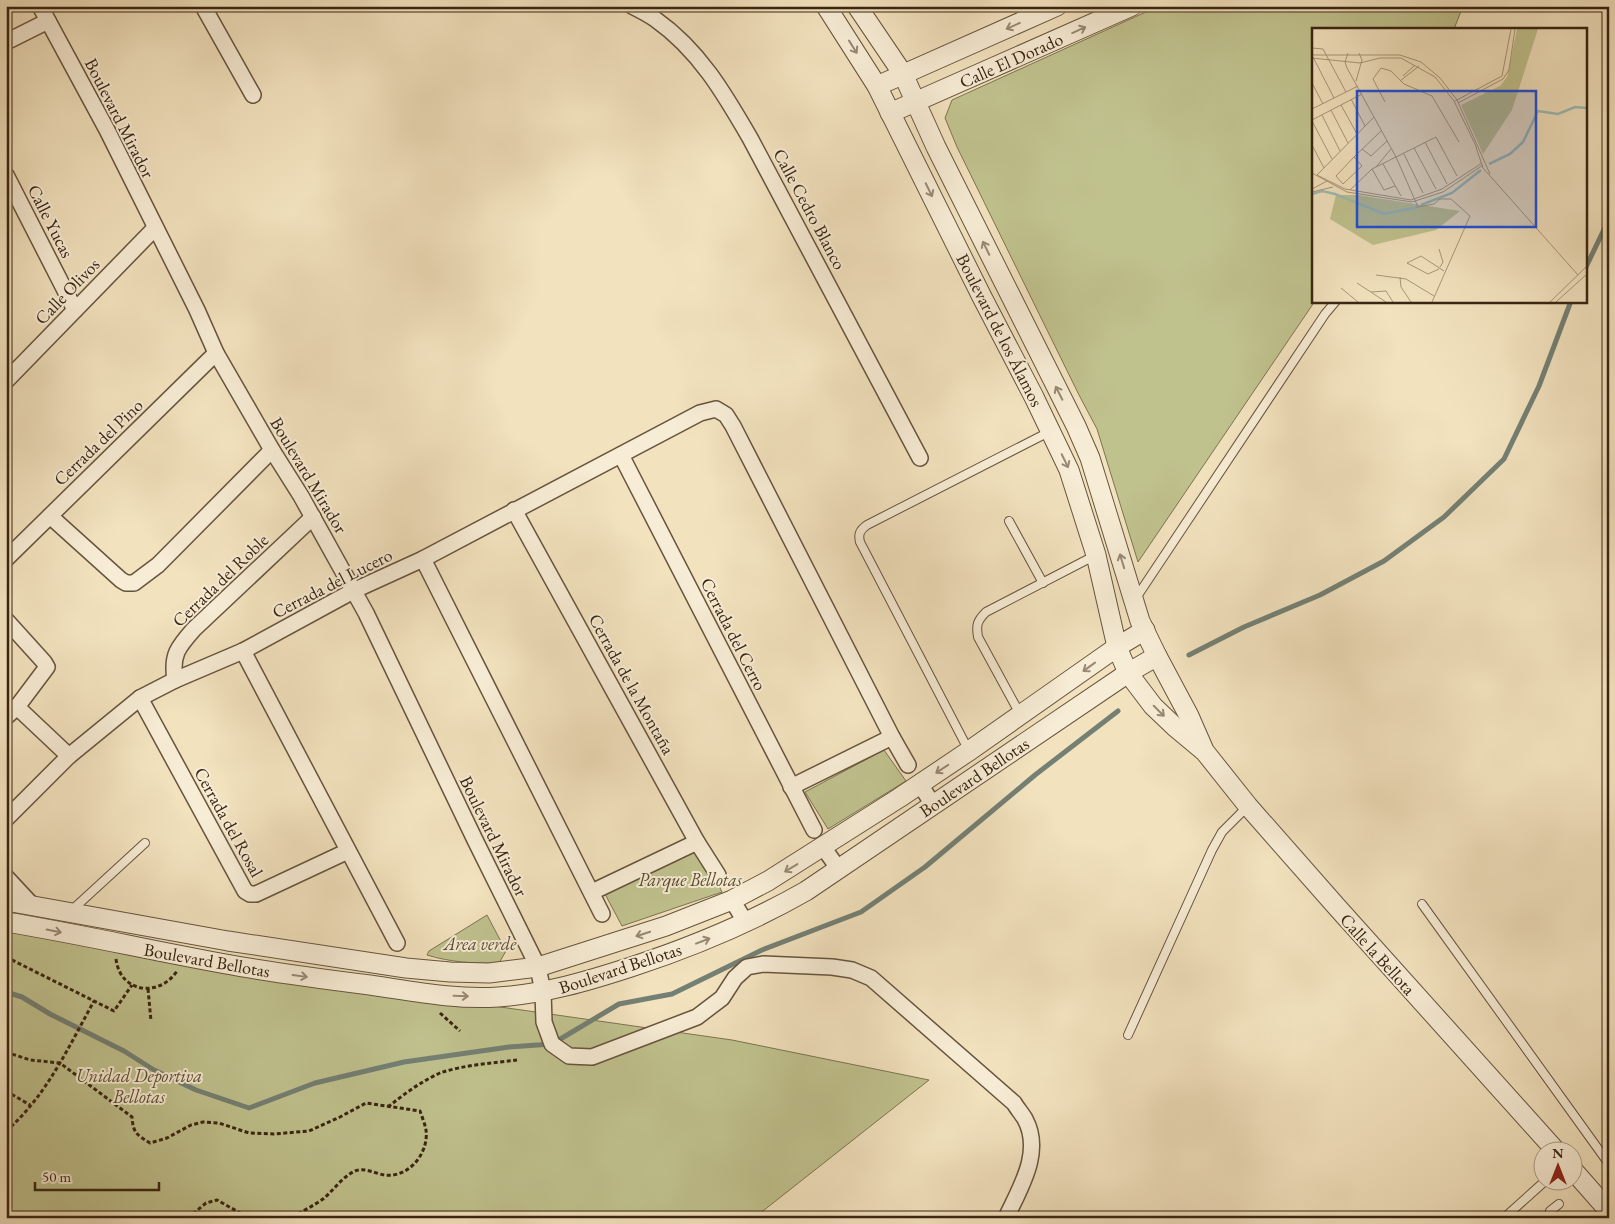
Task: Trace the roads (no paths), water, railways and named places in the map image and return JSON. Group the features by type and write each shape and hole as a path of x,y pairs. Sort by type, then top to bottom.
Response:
{"street":[{"name":"Boulevard Mirador","path":"40,6 106,130 197,310 216,353 354,590 538,967 543,992 544,1022 552,1044 569,1056 592,1057 697,1017 722,998 735,978 747,967 763,964 832,967 852,970 871,978 1014,1103 1026,1120 1033,1146 1028,1170 1006,1218"},
{"path":"203,6 253,96"},
{"name":"Calle Cedro Blanco","path":"632,6 655,18 682,41 705,65 729,102 920,458"},
{"name":"Boulevard de los Álamos","path":"826,6 877,86 1069,470 1096,554 1117,646 1128,673"},
{"name":"Boulevard de los Álamos","path":"858,6 903,74 936,147 1076,426 1090,458 1144,630 1156,656"},
{"name":"Calle El Dorado","path":"877,86 1057,6"},
{"name":"Calle El Dorado","path":"890,113 1132,6"},
{"path":"6,42 48,21"},
{"name":"Calle Yucas","path":"6,175 75,310"},
{"name":"Calle Olivos","path":"6,381 155,228"},
{"name":"Cerrada del Pino","path":"6,558 216,353"},
{"name":"Cerrada del Lucero","path":"6,820 68,756 140,698 175,680 243,651 354,590 423,559 700,413 716,410 726,415 733,426 892,737"},
{"path":"50,516 121,580 126,583 134,582 158,565 272,450"},
{"name":"Cerrada del Cerro","path":"621,455 814,830"},
{"name":"Cerrada de la Montaña","path":"514,510 697,842 718,875"},
{"name":"Cerrada del Roble","path":"175,680 174,656 179,645 313,517"},
{"path":"423,559 602,914"},
{"path":"6,620 46,665 46,669 17,707 6,717"},
{"name":"Boulevard Bellotas","path":"6,901 231,942 406,968 488,974 538,967 666,926 732,900 768,881 920,784 1117,646 1144,630"},
{"path":"243,651 397,943"},
{"name":"Boulevard Bellotas","path":"6,922 181,956 297,976 450,996 496,997 543,992 594,979 657,959 746,923 806,890 1156,656"},
{"name":"Calle la Bellota","path":"1156,656 1189,716 1205,752"},
{"name":"Calle la Bellota","path":"1128,673 1153,706 1205,752 1248,806 1403,982 1549,1142"},
{"name":"Cerrada del Rosal","path":"140,698 244,891 256,894 348,852"},
{"path":"17,707 68,756"},
{"path":"791,787 892,737 908,765"},
{"path":"920,784 933,804"},
{"path":"592,892 697,842"},
{"path":"823,847 838,868"},
{"path":"6,878 33,906"},
{"path":"732,900 746,923"},
{"path":"228,964 231,942"},
{"path":"406,968 416,991"},
{"path":"1582,1181 1607,1212"}],"lane":[{"path":"1134,600 1324,314 1335,302"},
{"path":"969,751 858,535 861,529 867,525 1051,431"},
{"path":"1009,521 1043,582"},
{"path":"1021,715 978,637 976,627 978,620 986,612 1096,554"},
{"path":"1128,1035 1212,850 1222,832 1248,806"},
{"path":"69,913 145,843"},
{"path":"1422,904 1609,1164"},
{"path":"1504,1218 1533,1192"},
{"path":"1548,1218 1550,1211 1559,1204"}],"waterway":[{"path":"1588,263 1609,219"},
{"path":"1189,655 1244,627 1320,595 1384,561 1444,517 1504,459 1539,386 1571,302"},
{"path":"6,992 22,997 50,1014 124,1051 154,1070 196,1090 249,1108 315,1083 404,1062 509,1047 552,1044 619,1004 672,994 762,950 861,912 925,867 1035,775 1118,711"}],"park label":[{"name":"Parque Bellotas","path":"690,879"},
{"name":"Area verde","path":"480,943"},
{"name":"Unidad Deportiva Bellotas","path":"139,1085"}]}
